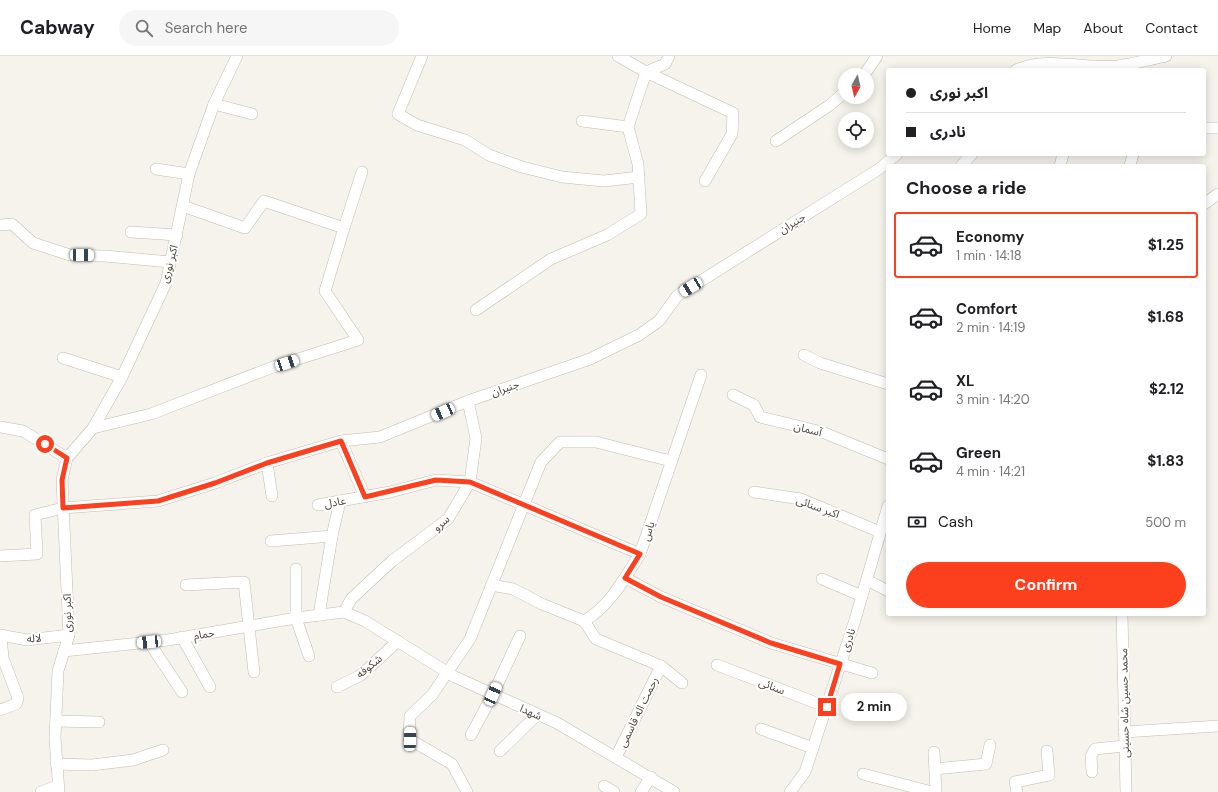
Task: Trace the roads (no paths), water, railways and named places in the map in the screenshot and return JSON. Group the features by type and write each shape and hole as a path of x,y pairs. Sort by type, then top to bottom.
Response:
{"street":[{"name":"اکبر نوری","path":"58,789 56,764 56,721 58,671 69,635 62,480 67,458 93,428 122,377 166,283 189,174 214,104 237,56"},
{"path":"422,56 398,114 417,125 465,140 489,155 522,167 562,177 604,181 639,177"},
{"path":"618,56 646,72 733,113 732,134 705,181"},
{"path":"476,310 551,259 607,235 641,214 638,164 628,127 646,72 665,64 669,56"},
{"path":"869,68 877,56"},
{"path":"1019,68 1054,63 1080,67 1116,66 1166,56"},
{"path":"776,141 838,98"},
{"path":"214,104 252,114"},
{"path":"582,121 628,127"},
{"path":"1206,128 1218,128"},
{"name":"جنیران","path":"0,556 37,554 35,515 63,508 158,501 215,483 267,463 341,441 380,437 468,401 590,359 640,335 659,321 677,296 879,169 895,156"},
{"path":"963,164 970,156"},
{"path":"156,168 189,174"},
{"path":"93,428 151,414 273,367 358,340 325,291 362,172"},
{"path":"1206,203 1218,194"},
{"path":"183,206 245,228 264,201 344,228"},
{"path":"0,225 12,224 33,243 70,255 105,256 170,262"},
{"path":"131,232 177,235"},
{"path":"804,355 820,364 886,383"},
{"path":"63,358 122,377"},
{"name":"یاس","path":"584,621 597,614 625,578 640,554 701,375"},
{"name":"آسمان","path":"733,395 754,405 760,417 822,432 886,458"},
{"name":"سرو","path":"344,612 351,599 392,561 448,519 470,482 476,438 468,401"},
{"path":"0,427 23,431 67,458"},
{"path":"341,441 365,497"},
{"path":"467,792 452,764 410,739 410,716 432,695 470,638 541,462 560,442 596,442 671,461"},
{"path":"267,463 272,496"},
{"name":"عادل","path":"318,505 365,497 436,480 470,482 640,554"},
{"name":"اکبر سنائی","path":"754,492 801,499 880,532"},
{"path":"319,615 332,536 340,501"},
{"name":"نادری","path":"790,792 805,772 862,596 886,512"},
{"path":"271,542 332,536"},
{"path":"296,569 296,618 310,656"},
{"path":"625,578 661,597 771,643 872,673"},
{"path":"822,580 862,596"},
{"path":"866,580 886,590"},
{"path":"186,585 244,582 254,672"},
{"path":"491,585 513,589 542,604 584,621 596,639 661,666 682,683"},
{"name":"حمام","path":"64,651 149,642 296,618 344,612"},
{"name":"شهدا","path":"344,612 365,621 398,640 448,672 557,723 651,777 674,792"},
{"name":"محمد حسین شاه حسینی","path":"1122,616 1126,792"},
{"name":"لاله","path":"1,636 27,640 69,635"},
{"path":"0,710 16,704 18,701 4,675 1,636"},
{"path":"471,735 493,694 520,636"},
{"path":"182,637 210,687"},
{"name":"شکوفه","path":"337,687 361,675 398,640"},
{"path":"149,642 182,692"},
{"name":"سنائی","path":"717,664 827,707"},
{"name":"رحمت اله قاسمی","path":"616,757 661,666"},
{"path":"500,751 537,714"},
{"path":"56,721 99,722"},
{"path":"1124,732 1218,726"},
{"path":"761,728 813,748"},
{"path":"935,769 986,764 990,745"},
{"path":"1092,772 1091,756 1095,749 1124,746"},
{"path":"56,764 92,765 133,760 163,750"},
{"path":"1017,792 1015,782 1049,775 1047,751"},
{"path":"934,752 936,792"},
{"path":"863,774 932,792"},
{"path":"641,792 651,777"},
{"path":"42,792 58,789"}]}
